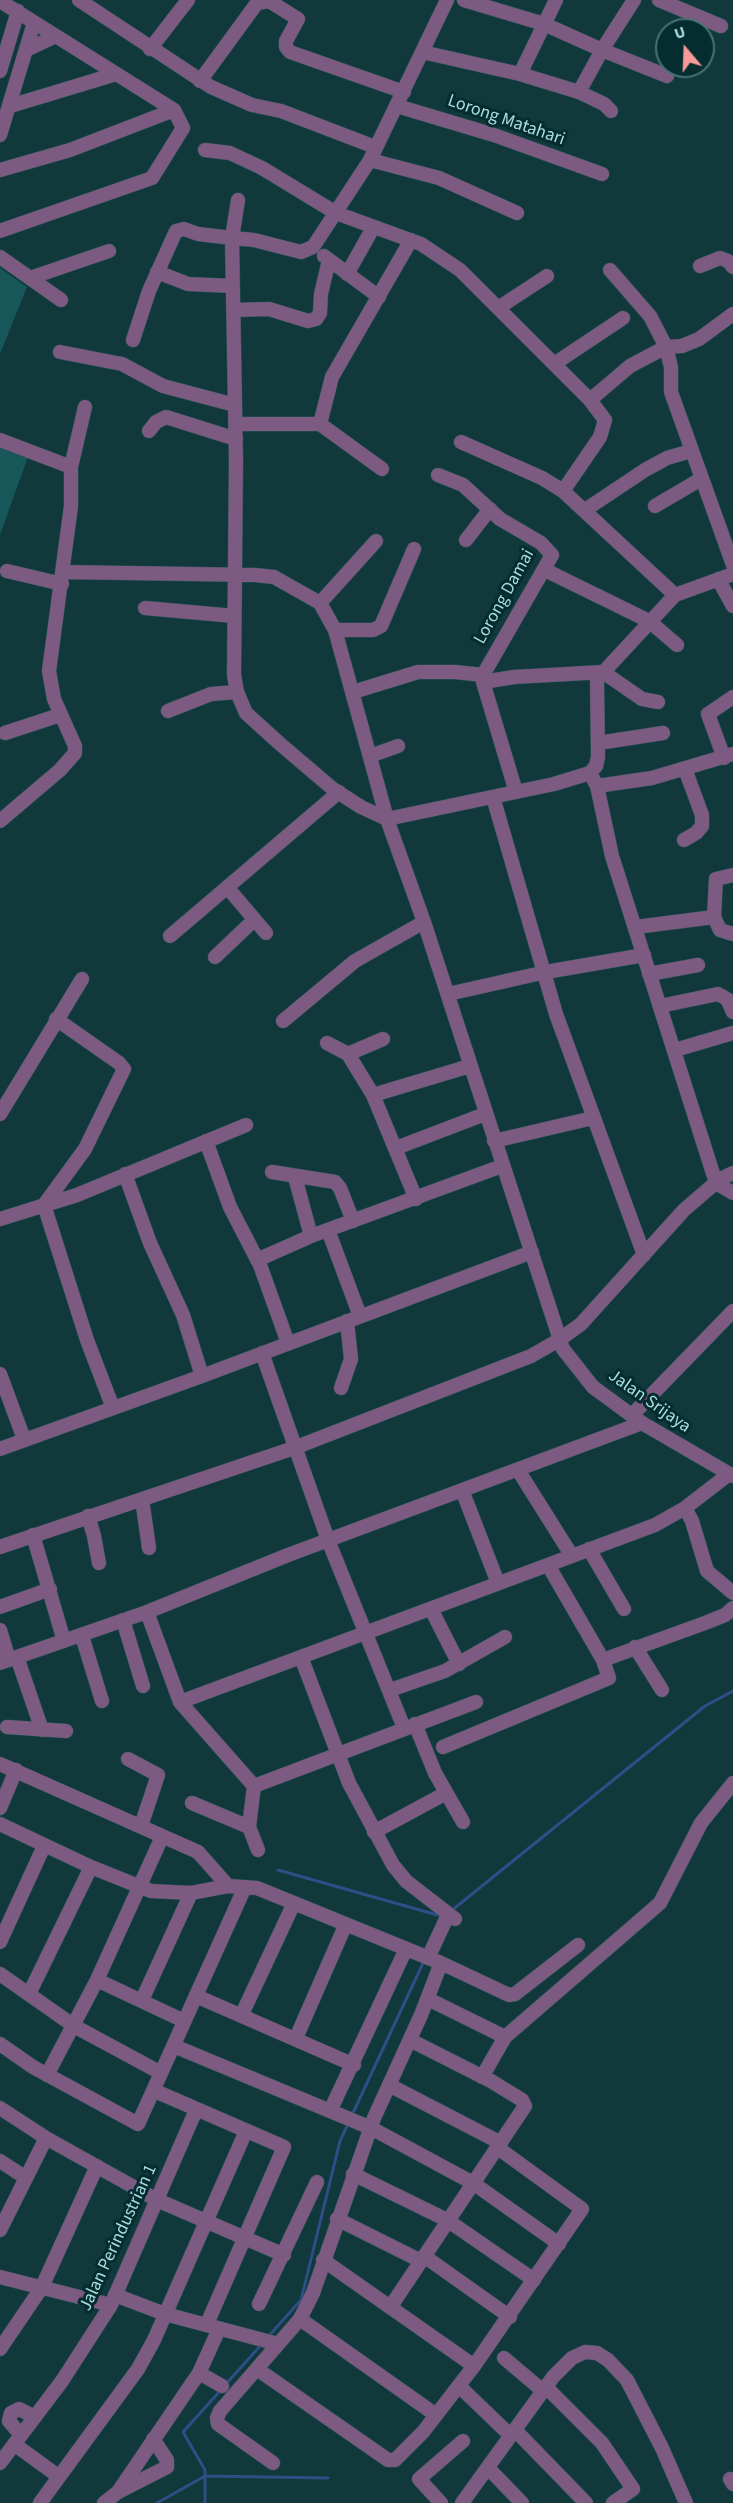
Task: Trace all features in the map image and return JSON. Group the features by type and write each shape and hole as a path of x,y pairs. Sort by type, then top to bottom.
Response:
{"street":[{"path":"78,0 200,81 252,105 281,111 373,153 440,178 517,213"},
{"path":"150,49 188,0"},
{"path":"133,340 157,272 172,239 180,229 198,234 254,240 301,252 313,247 373,153 447,0"},
{"path":"464,0 544,24 655,71"},
{"path":"520,74 556,0"},
{"path":"579,92 634,0"},
{"path":"659,0 721,26"},
{"path":"0,1 174,110 183,128 152,178 0,231"},
{"path":"200,81 257,3 269,1 298,19 286,41 286,47 290,52 404,92"},
{"path":"1,67 18,11"},
{"path":"0,135 34,22"},
{"path":"26,50 56,36"},
{"path":"423,52 520,74 579,92 604,104 611,111"},
{"path":"10,106 116,74"},
{"name":"Lorong Matahari","path":"397,106 494,135 603,174"},
{"path":"0,170 70,150 174,110"},
{"path":"205,150 230,153 262,168 336,213 421,244 460,270 555,364 603,416 606,425 563,491"},
{"path":"238,200 232,238 236,405 234,616 237,692 246,713 339,792 387,819 516,792 590,773 596,766 598,743 597,679 675,595 733,574"},
{"path":"347,274 373,228"},
{"path":"320,424 332,377 411,240"},
{"path":"313,247 379,297"},
{"path":"30,278 110,251"},
{"path":"0,256 60,300"},
{"path":"700,266 720,258 728,261 733,267"},
{"path":"234,310 269,309 308,321 316,320 320,313 321,294 329,260"},
{"path":"610,270 650,316 666,347 671,367 671,392 733,565"},
{"path":"157,272 188,284 233,286"},
{"path":"498,308 547,276"},
{"path":"590,400 630,366 666,347 681,346 699,339 733,314"},
{"path":"555,364 623,318"},
{"path":"60,352 122,364 163,386 236,405"},
{"path":"0,821 60,770 75,753 75,746 60,715 49,671 71,506 71,467 84,407"},
{"path":"149,431 156,422 166,417 236,439"},
{"path":"236,424 320,424 382,469"},
{"path":"0,440 71,467"},
{"path":"461,442 542,478 563,491 675,595"},
{"path":"585,510 645,470 667,458 691,451"},
{"name":"Lorong Damai","path":"438,475 464,485 500,519 541,543 552,556 483,679"},
{"path":"655,506 701,479"},
{"path":"466,540 490,509"},
{"path":"8,571 62,578 274,577 320,603 376,541"},
{"path":"335,630 373,630 381,626 414,549"},
{"path":"545,570 649,621 677,645"},
{"path":"718,579 733,606"},
{"name":"Jalan Srijaya","path":"320,603 335,630 387,819 448,994 559,1341 593,1387 637,1419 731,1475"},
{"path":"145,608 234,616"},
{"path":"352,692 418,672 455,672 483,679 603,672 642,699 658,702"},
{"path":"483,679 516,792"},
{"path":"168,711 211,694 237,692"},
{"path":"597,786 652,778 729,756 708,714 733,697"},
{"path":"5,733 60,715"},
{"path":"598,743 663,733"},
{"path":"370,756 398,746"},
{"path":"684,769 702,815 702,826 696,833 684,840"},
{"path":"590,773 597,786 612,856 716,1183 733,1193"},
{"path":"170,936 339,792"},
{"path":"493,797 546,972 556,1014 644,1255"},
{"path":"733,876 716,879 714,917 720,930 733,934"},
{"path":"227,888 266,933"},
{"path":"636,927 714,917"},
{"path":"215,957 254,920"},
{"path":"283,1021 355,961 424,922"},
{"path":"448,994 546,972 644,955"},
{"path":"650,974 698,965"},
{"path":"0,1113 82,980"},
{"path":"660,1006 718,994 727,999 733,1012"},
{"path":"44,1205 85,1149 124,1069 119,1063 56,1019"},
{"path":"675,1050 733,1033"},
{"path":"348,1054 383,1039"},
{"path":"327,1043 348,1054 373,1095 416,1199"},
{"path":"373,1095 470,1066"},
{"path":"396,1148 485,1114"},
{"path":"494,1141 594,1118"},
{"path":"0,1219 44,1205 246,1125"},
{"path":"206,1141 230,1207 257,1260 288,1343"},
{"path":"257,1260 311,1236 502,1166"},
{"path":"272,1172 335,1182 340,1188 353,1221"},
{"path":"0,1546 294,1448 496,1372 559,1341 601,1303 684,1210 716,1183 733,1173"},
{"path":"125,1174 150,1243 183,1315 202,1377"},
{"path":"295,1177 311,1236"},
{"path":"44,1205 87,1340 113,1408"},
{"path":"328,1230 354,1319 351,1359 341,1388"},
{"path":"0,1449 202,1377 532,1252"},
{"path":"9,1660 147,1612 328,1540 518,1470 637,1419 730,1318"},
{"path":"262,1353 328,1540 390,1690 463,1822"},
{"path":"0,1374 24,1439"},
{"path":"518,1470 572,1556"},
{"path":"180,1702 655,1525 685,1508 731,1475"},
{"path":"462,1490 498,1583"},
{"path":"142,1499 149,1548"},
{"path":"685,1508 692,1521 706,1571 733,1593"},
{"path":"88,1516 99,1563"},
{"path":"33,1535 64,1641"},
{"path":"589,1549 624,1609"},
{"path":"443,1747 607,1680 609,1676 603,1660 548,1564"},
{"path":"0,1606 50,1589"},
{"path":"603,1660 705,1623 725,1615 733,1608"},
{"path":"431,1609 459,1664"},
{"path":"147,1612 180,1702 254,1786 249,1827 258,1850"},
{"path":"123,1620 144,1686"},
{"path":"0,1630 9,1660 42,1730"},
{"path":"82,1635 102,1701"},
{"path":"390,1690 459,1664 505,1637"},
{"path":"636,1647 662,1690"},
{"path":"273,2463 218,2424 217,2418 220,2411 257,2369 270,2342 300,2319 371,2128 428,1999 430,1959 449,1915 398,1873 374,1832 349,1783 301,1658"},
{"path":"254,1786 476,1702"},
{"path":"8,1727 66,1731"},
{"path":"128,1759 158,1775 141,1826"},
{"path":"0,1764 198,1852 228,1886"},
{"path":"0,1808 16,1770"},
{"path":"482,2077 505,2037 660,1903 701,1823 733,1783"},
{"path":"374,1832 446,1793"},
{"path":"192,1803 249,1827"},
{"path":"0,1824 91,1868 159,1893 191,1893 228,1886 257,1888 512,1995 578,1945"},
{"path":"47,2075 97,1980 162,1837"},
{"path":"0,1942 44,1846"},
{"path":"29,1994 91,1868"},
{"path":"0,2044 47,2075 136,2125 140,2123 245,1887"},
{"path":"142,2000 191,1893"},
{"path":"242,2014 294,1903"},
{"path":"296,2038 345,1926"},
{"path":"330,2111 354,2065 406,1949"},
{"path":"0,1974 74,2026 161,2073"},
{"path":"97,1980 184,2021"},
{"path":"196,1996 242,2014 354,2065"},
{"path":"428,1999 505,2037"},
{"path":"390,2306 525,2104 482,2077 410,2040"},
{"path":"174,2046 371,2128 473,2183 559,2244"},
{"path":"257,2369 388,2460 394,2460 436,2415 459,2386 510,2317 581,2212 582,2206 499,2145 390,2085"},
{"path":"118,2492 200,2373 213,2327 246,2238 285,2148 154,2091"},
{"path":"0,2108 46,2138 157,2200 284,2255"},
{"name":"Jalan Perindustrian 1","path":"0,2463 62,2381 113,2300 196,2110"},
{"path":"40,2503 138,2369 165,2314 246,2131"},
{"path":"1,2226 46,2138"},
{"path":"0,2161 26,2178"},
{"path":"0,2349 42,2287 97,2166"},
{"path":"353,2174 447,2220 534,2280"},
{"path":"259,2304 317,2182"},
{"path":"337,2219 422,2258 510,2317"},
{"path":"323,2260 474,2366"},
{"path":"0,2277 113,2300 270,2342"},
{"path":"300,2319 436,2415"},
{"path":"462,2503 545,2389 572,2358 585,2352 597,2354 608,2360 627,2380 687,2503"},
{"path":"504,2358 545,2389 602,2444 633,2489 613,2503"},
{"path":"200,2373 222,2386"},
{"path":"459,2386 513,2433 586,2503"},
{"path":"35,2418 19,2409 11,2413 9,2421 18,2440 58,2476"},
{"path":"104,2503 118,2492 167,2467 166,2460 153,2439"},
{"path":"441,2503 419,2479 463,2441"},
{"path":"488,2468 522,2503"}],"shaded area":[{"path":"0,268 27,287 0,354"},
{"path":"0,446 28,457 0,535"}],"waterway":[{"path":"451,1911 705,1706 733,1691"},
{"path":"278,1870 441,1916"},
{"path":"352,2115 424,1961"},
{"path":"267,2338 301,2300 340,2141 348,2124"},
{"path":"225,2385 261,2345"},
{"path":"205,2503 205,2470 183,2432 221,2390"},
{"path":"157,2503 205,2476 328,2478"}]}
